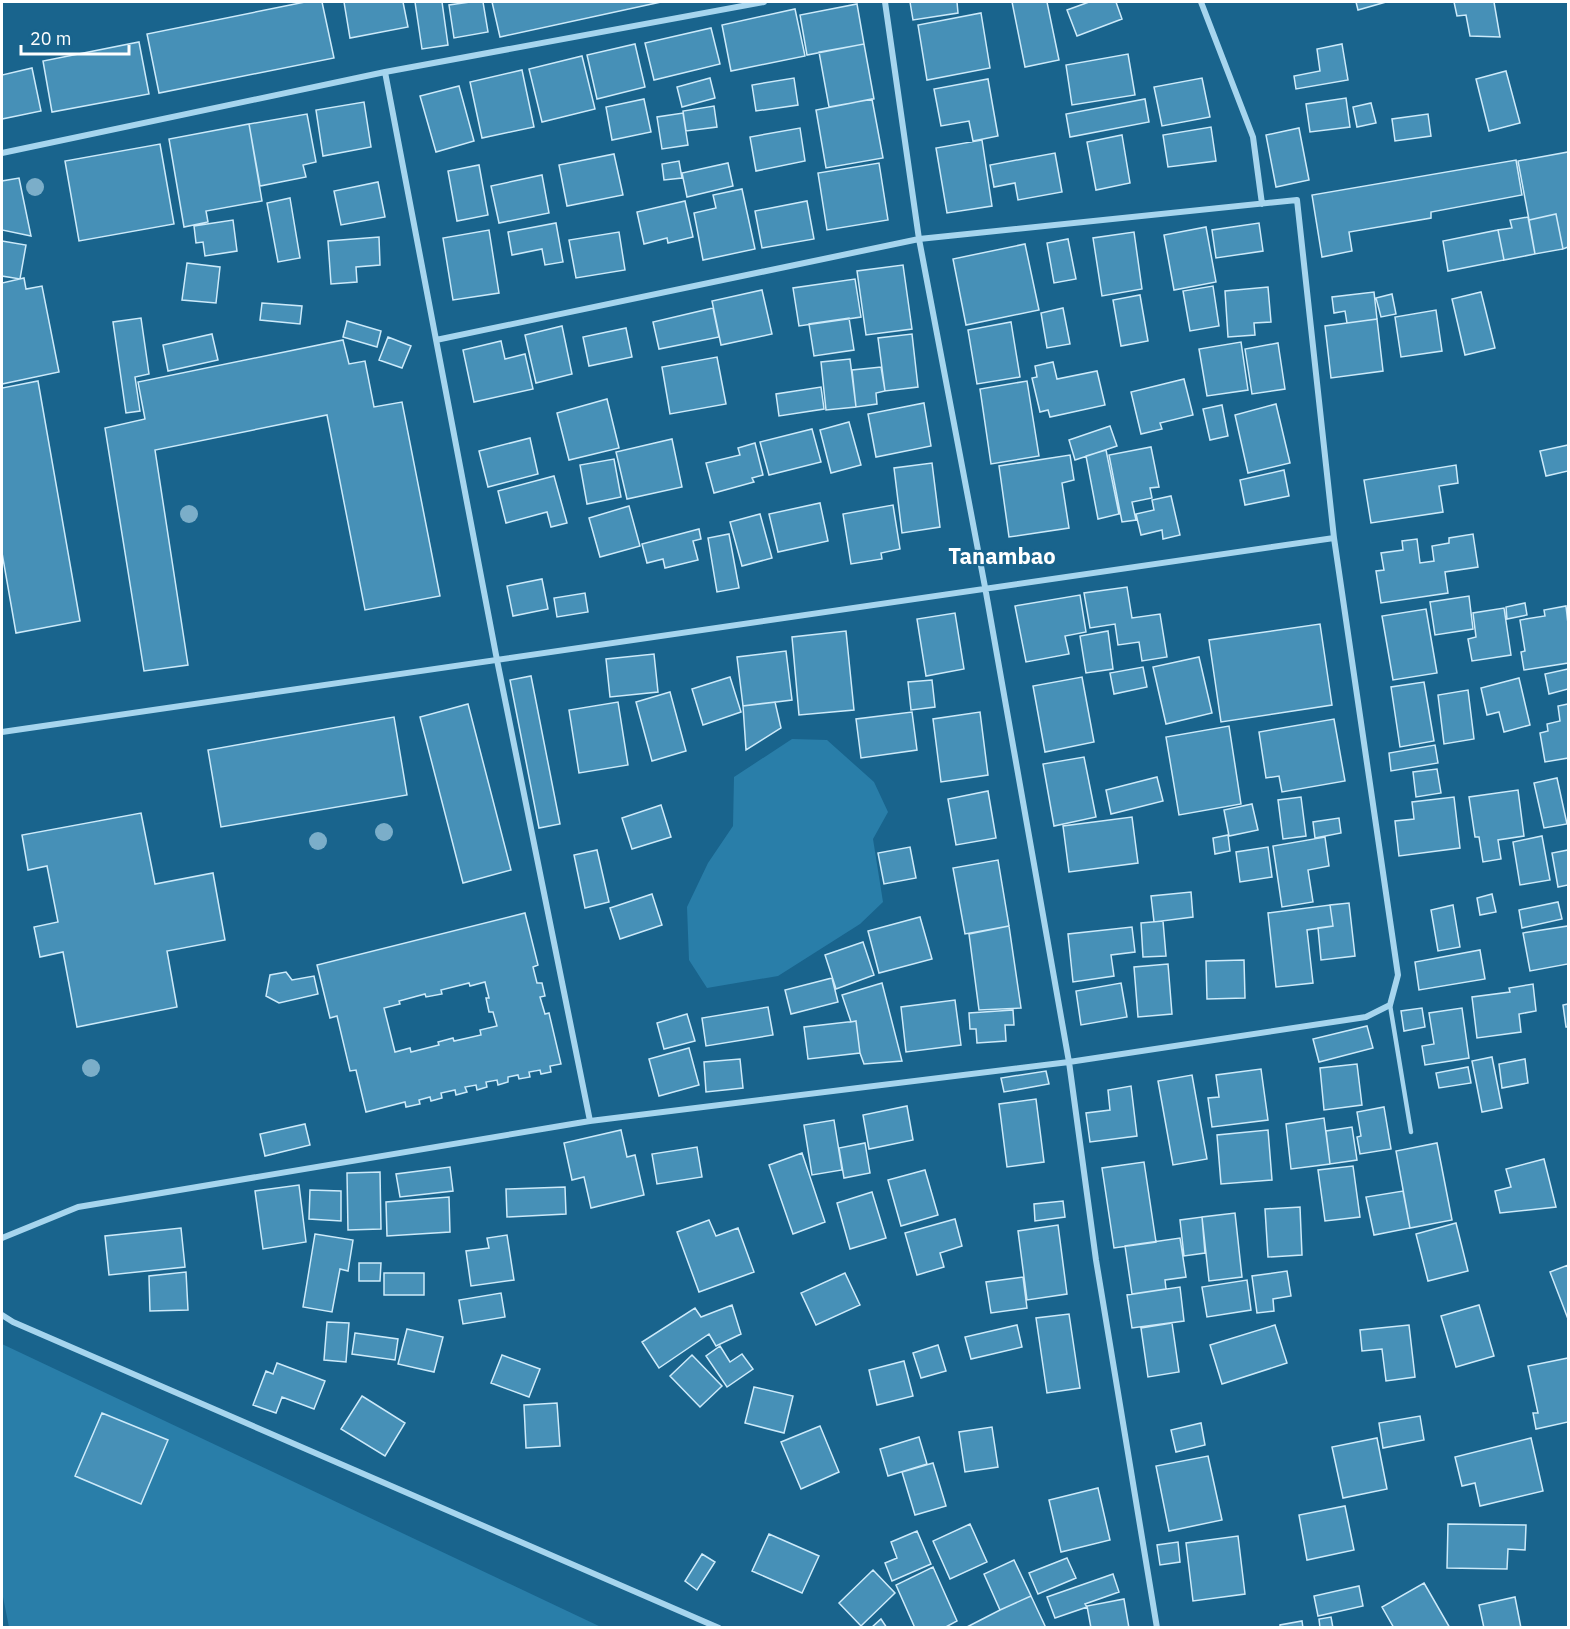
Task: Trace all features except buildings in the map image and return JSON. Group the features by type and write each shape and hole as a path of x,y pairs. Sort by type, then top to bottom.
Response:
{"street":[{"path":"2,153 385,72 764,2"},
{"path":"885,2 919,238 985,587 1069,1062 1096,1260 1157,1628"},
{"path":"1201,2 1253,137 1262,204"},
{"path":"385,72 497,660 590,1121"},
{"path":"2,1238 78,1207 590,1121 1069,1062 1366,1017 1390,1005 1398,975 1334,538 1297,200 919,238 436,340"},
{"path":"2,732 985,587 1334,538"},
{"path":"2,1315 13,1322 719,1628"}],"lane":[{"path":"1390,1005 1411,1132"}],"shaded area":[{"path":"792,739 827,740 874,782 888,812 873,839 883,902 860,924 778,976 707,988 689,960 687,907 708,863 733,826 734,777"},
{"path":"2,1344 601,1627 9,1627 2,1592"}],"district":[{"name":"Tanambao","path":"1002,556"}]}
